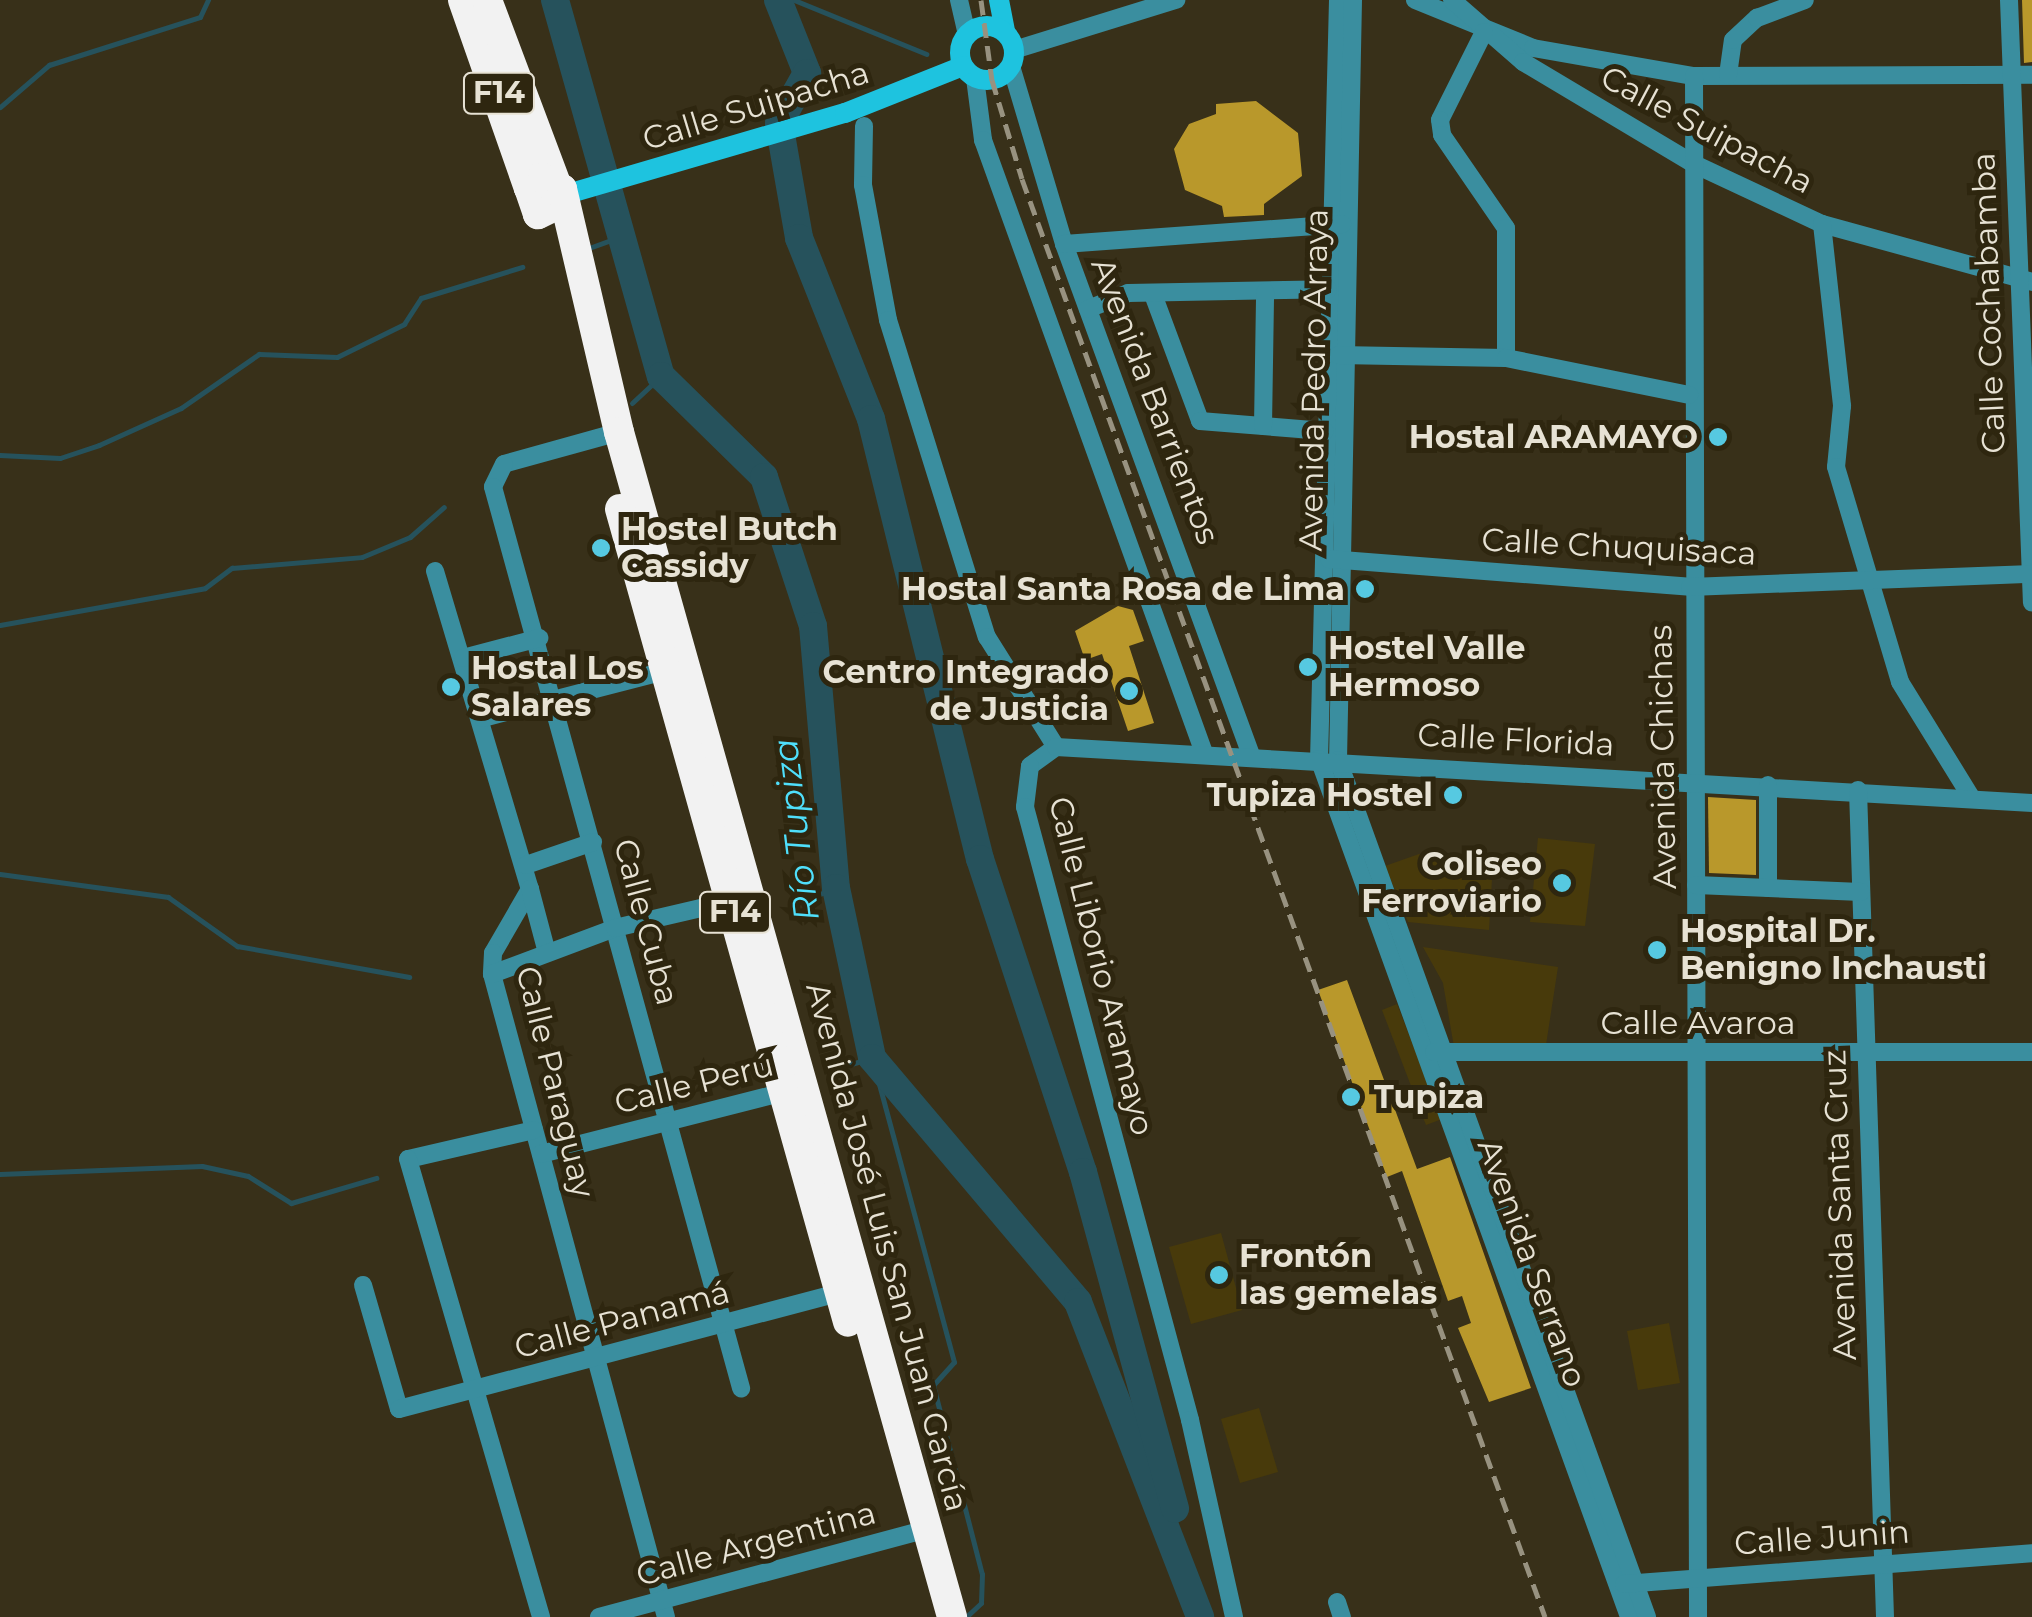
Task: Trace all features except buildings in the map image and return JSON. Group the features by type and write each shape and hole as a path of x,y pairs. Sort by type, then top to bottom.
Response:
{"highway":[{"name":"F14","path":"463,0 549,195"},
{"name":"F14","path":"486,0 549,195"},
{"name":"Avenida José Luis San Juan García","path":"549,195 549,237 743,898 918,1531 952,1617"},
{"name":"Avenida José Luis San Juan García","path":"918,1531 931,1617"}],"street":[{"path":"959,0 983,140 1204,753"},
{"name":"Avenida Barrientos","path":"999,0 1064,244 1251,755"},
{"path":"967,34 983,26 1010,50 1176,0"},
{"name":"Avenida Pedro Arraya","path":"1329,760 1340,224 1338,0"},
{"name":"Avenida Pedro Arraya","path":"1331,559 1325,431 1337,355 1328,289 1340,224 1353,0"},
{"name":"Calle Suipacha","path":"1415,0 1484,32 1694,164 1822,224 2024,282"},
{"name":"Calle Suipacha","path":"1452,0 1484,32"},
{"path":"1728,76 1733,40 1757,18 1806,0"},
{"name":"Calle Cochabamba","path":"2009,0 2024,282 2032,604"},
{"path":"1506,358 1506,228 1442,136 1484,32 1694,76 2032,75"},
{"name":"Calle Suipacha","path":"549,195 844,113 969,72 1000,78 1010,50"},
{"name":"Avenida Chichas","path":"1694,76 1689,395 1696,885 1693,1055 1698,1617"},
{"path":"864,126 863,185 888,320 986,638 1056,747"},
{"path":"1064,244 1340,224"},
{"path":"1822,224 1842,406 1836,467 1900,682 1970,797"},
{"path":"1088,309 1128,293 1154,297 1328,289"},
{"path":"1263,426 1265,292"},
{"path":"1154,297 1200,421 1325,431"},
{"path":"1337,355 1506,358 1689,395"},
{"name":"Calle Cuba","path":"610,436 494,472 741,1388"},
{"name":"Calle Chuquisaca","path":"1331,559 1690,587 2030,574"},
{"path":"434,570 483,718 547,953"},
{"path":"463,658 538,638"},
{"path":"483,718 557,702 676,668"},
{"name":"Calle Florida","path":"1056,747 1693,780 2032,803"},
{"name":"Calle Liborio Aramayo","path":"1056,747 1030,766 1025,808 1190,1420 1234,1617"},
{"name":"Avenida Serrano","path":"1329,760 1626,1584 1647,1617"},
{"path":"1768,786 1768,888"},
{"name":"Avenida Santa Cruz","path":"1858,790 1884,1617"},
{"path":"526,866 593,842"},
{"path":"1696,885 1860,892"},
{"name":"Calle Paraguay","path":"530,889 494,953 492,974 664,1610"},
{"path":"492,974 615,928 743,898"},
{"name":"Calle Avaroa","path":"1433,1052 2032,1052"},
{"name":"Calle Perú","path":"541,1154 794,1090"},
{"path":"534,1130 408,1159 471,1391 540,1617"},
{"name":"Calle Panamá","path":"363,1285 398,1409 850,1289"},
{"name":"Calle Argentina","path":"599,1617 664,1610 918,1531"},
{"name":"Calle Junin","path":"1626,1584 2032,1552"},
{"name":"Avenida Serrano","path":"1626,1584 1629,1617"}],"shaded area":[{"name":"Coliseo Ferroviario","path":"1538,838 1595,844 1585,926 1530,922"},
{"path":"1419,854 1493,862 1489,930 1408,922 1385,866"},
{"path":"1423,947 1558,967 1546,1045 1454,1047 1443,983"},
{"path":"1397,1004 1442,1119 1426,1125 1382,1010"},
{"path":"1221,1233 1242,1310 1191,1324 1169,1247"},
{"path":"1669,1323 1680,1383 1638,1390 1627,1331"},
{"path":"1259,1408 1278,1472 1240,1483 1221,1419"}],"waterway":[{"path":"0,107 49,65 200,17 208,0"},
{"name":"Río Tupiza","path":"555,0 661,376 764,477 813,626 836,888 872,1058 1078,1302 1200,1617"},
{"name":"Río Tupiza","path":"778,0 807,73 779,123 799,238 871,419 980,859 1083,1172 1175,1509"},
{"path":"794,0 926,54"},
{"path":"589,248 616,238"},
{"path":"0,455 60,458 99,445 181,408 259,354 337,357 404,324 421,298 522,267"},
{"path":"632,403 661,376"},
{"path":"0,625 205,588 232,568 362,557 410,537 444,507"},
{"path":"0,874 168,897 237,946 409,977"},
{"path":"806,899 836,888"},
{"path":"851,1064 872,1058 954,1362 933,1385 982,1574 981,1603 966,1617"},
{"path":"0,1174 202,1166 248,1176 291,1203 376,1178"}],"railway":[{"path":"981,0 992,80 1022,179 1545,1617"}],"place":[{"name":"Hostal ARAMAYO","path":"1718,437"},
{"name":"Hostel Butch Cassidy","path":"601,548"},
{"name":"Hostal Santa Rosa de Lima","path":"1365,589"},
{"name":"Hostel Valle Hermoso","path":"1308,667"},
{"name":"Hostal Los Salares","path":"451,687"},
{"name":"Centro Integrado de Justicia","path":"1129,691"},
{"name":"Tupiza Hostel","path":"1453,795"},
{"name":"Coliseo Ferroviario","path":"1562,883"},
{"name":"Hospital Dr. Benigno Inchausti","path":"1657,950"},
{"name":"Tupiza","path":"1351,1097"},
{"name":"Frontón las gemelas","path":"1219,1275"}]}
